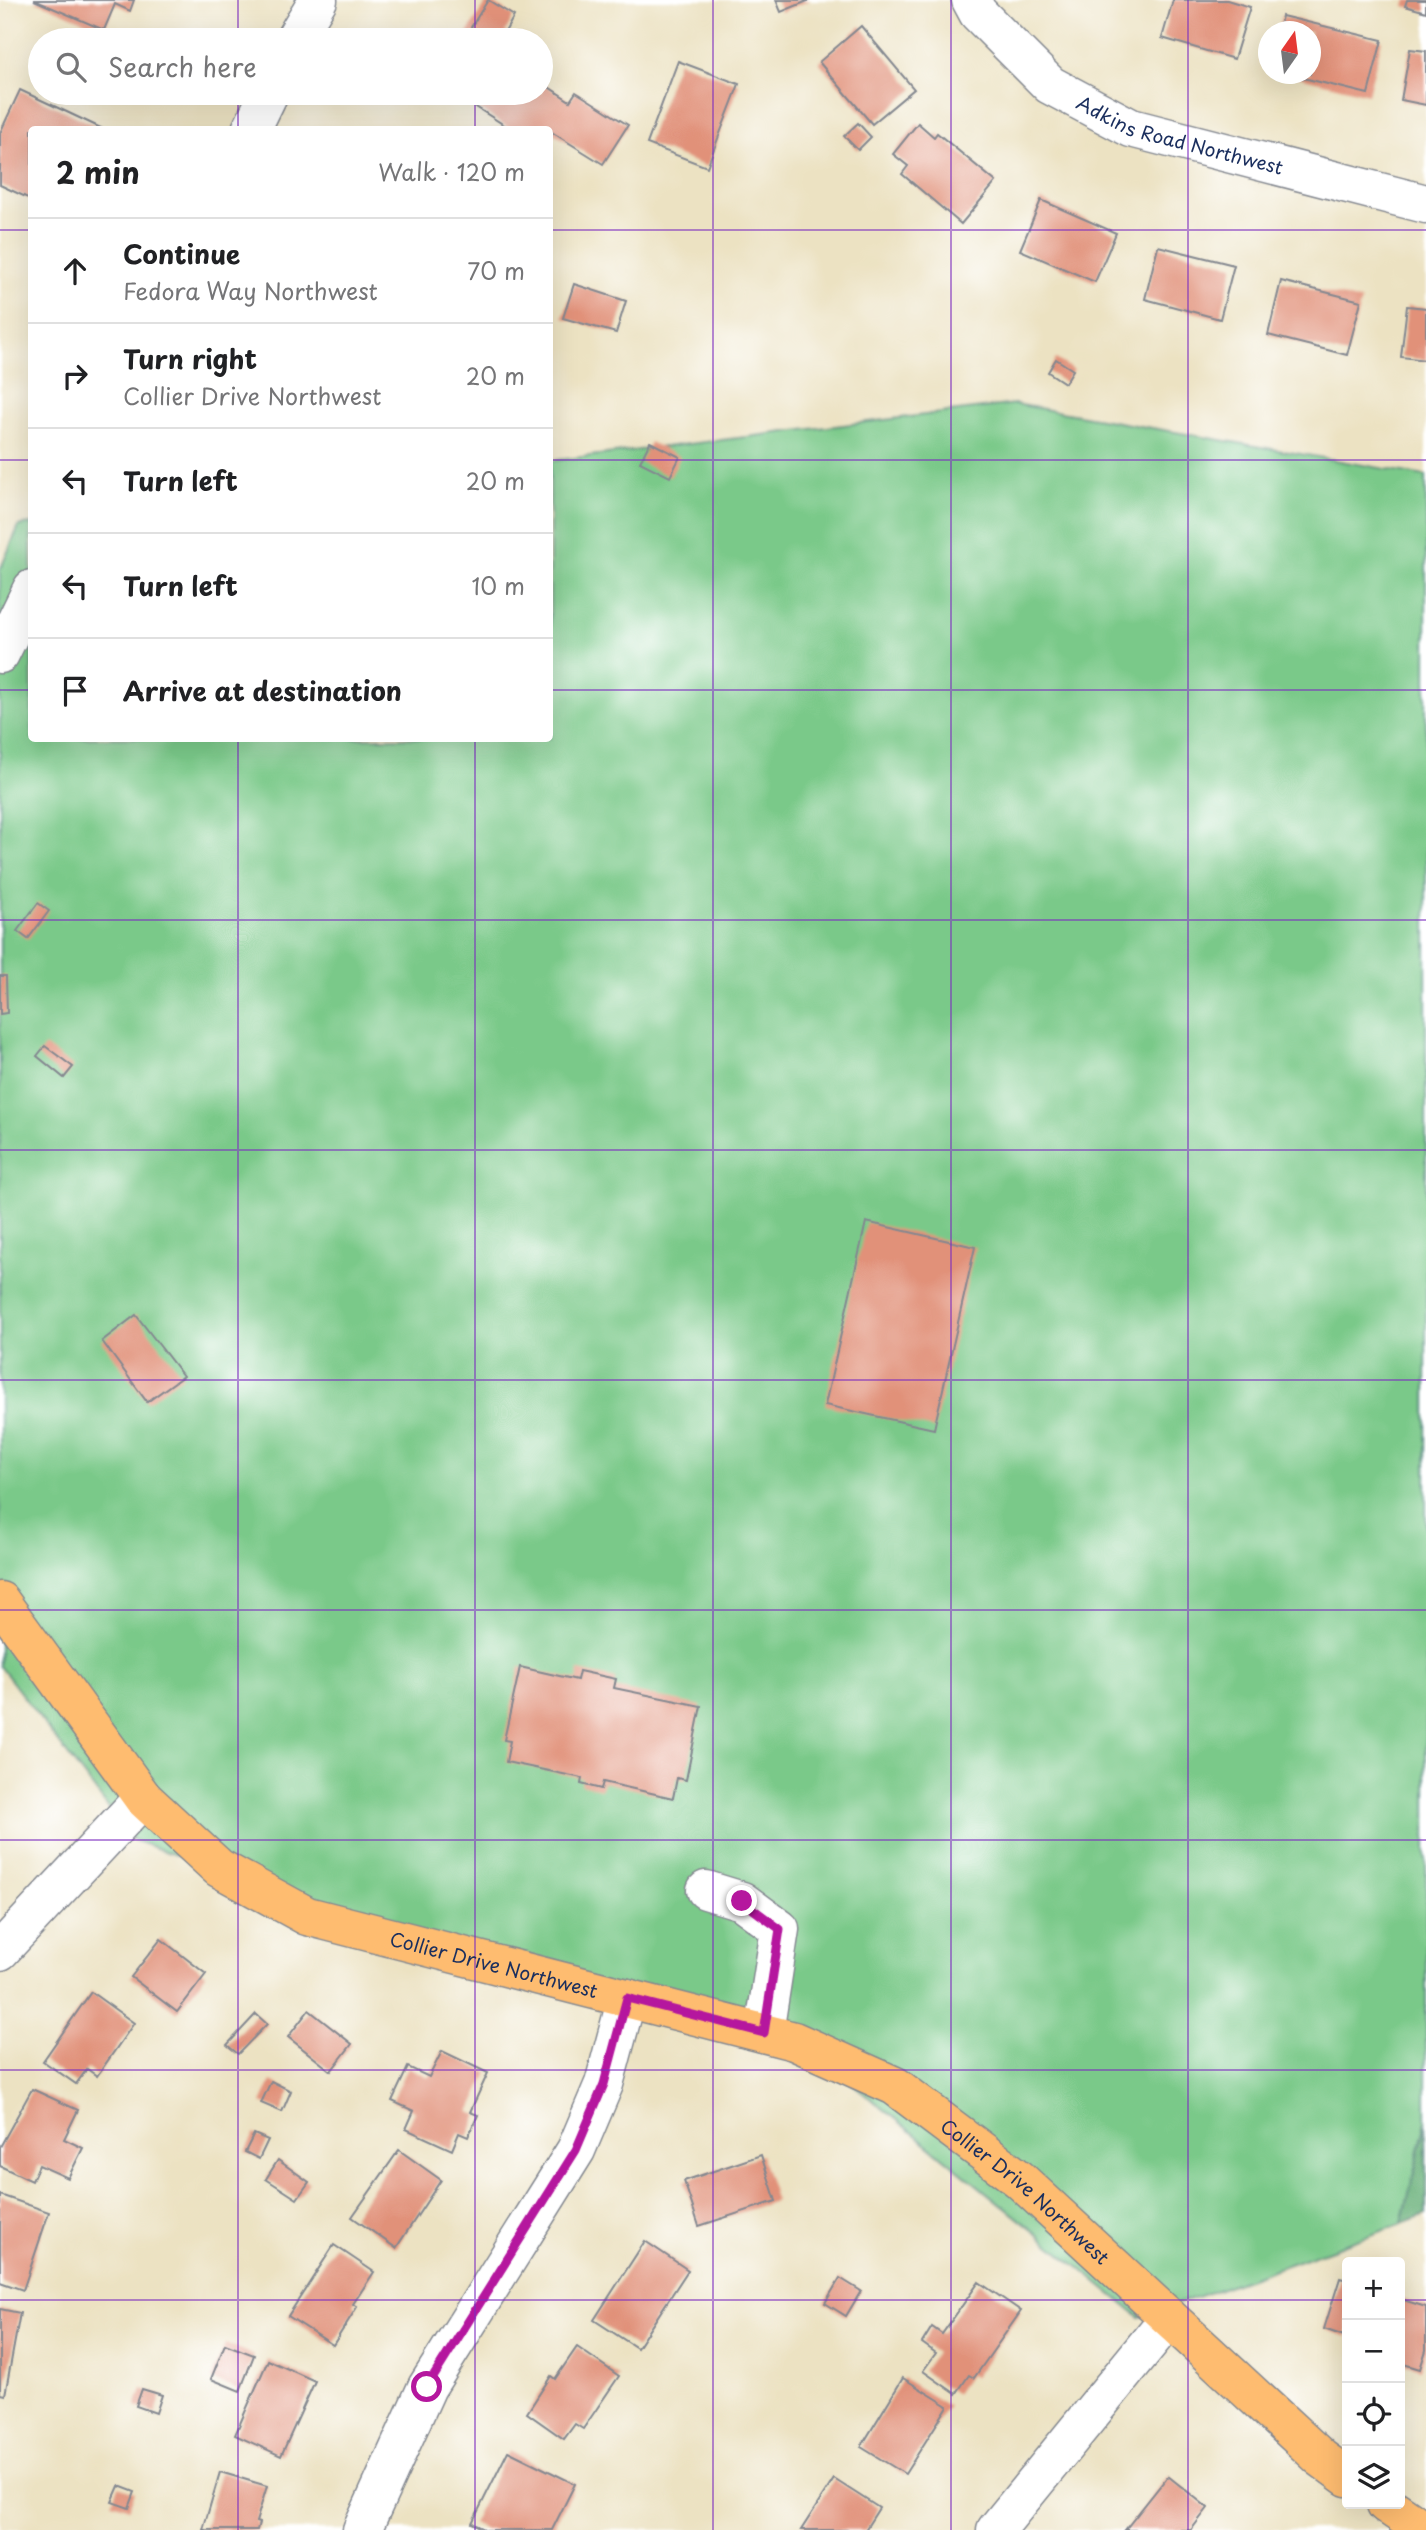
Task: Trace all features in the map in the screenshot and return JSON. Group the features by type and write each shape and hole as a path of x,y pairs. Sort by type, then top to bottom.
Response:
{"main road":[{"name":"Collier Drive Northwest","path":"0,1601 143,1798 219,1868 307,1916 794,2041 895,2086 1019,2179 1168,2319 1321,2458 1342,2473"},
{"path":"1393,2509 1424,2530"}],"street":[{"path":"301,28 318,0"},
{"name":"Adkins Road Northwest","path":"971,0 978,13 1051,85 1130,128 1426,204"},
{"path":"253,126 263,105"},
{"path":"0,654 28,597"},
{"path":"0,1951 143,1798"},
{"path":"706,1890 742,1901 780,1929 764,2033"},
{"path":"362,2530 427,2387 576,2150 604,2084 627,1998"},
{"path":"996,2530 1168,2319"}],"green space":[{"path":"1015,404 1426,476 1426,2122 1402,2224 1140,2317 816,2054 535,1984 133,1840 0,1666 0,570 19,526 28,524 28,742 553,742 553,461"},
{"path":"1426,2122 1426,2215 1402,2224"}],"building":[{"path":"34,0 134,0 130,11 115,4 105,28"},
{"path":"488,0 514,16 507,28 470,28"},
{"path":"776,0 810,0 781,12"},
{"path":"1173,0 1227,0 1250,7 1234,59 1162,38"},
{"path":"1407,0 1426,0 1426,12 1405,6"},
{"path":"1282,16 1303,21 1281,21"},
{"path":"1321,25 1382,40 1368,94 1321,82"},
{"path":"861,26 914,89 872,124 819,62"},
{"path":"1410,49 1426,51 1426,105 1401,100"},
{"path":"678,61 739,84 707,167 647,144"},
{"path":"20,90 28,94 28,105 52,105 96,126 28,126 28,198 0,185 0,133"},
{"path":"553,90 570,101 576,92 628,125 603,164 553,133 553,126 506,126 473,105 553,105"},
{"path":"858,123 871,137 858,150 844,136"},
{"path":"918,123 934,137 937,133 996,182 961,224 902,174 908,166 893,154"},
{"path":"1041,200 1116,233 1095,282 1020,250"},
{"path":"1158,246 1234,265 1220,319 1145,299"},
{"path":"1281,281 1361,301 1347,355 1268,335"},
{"path":"574,284 626,301 616,333 563,318"},
{"path":"1407,306 1426,308 1426,360 1401,357"},
{"path":"1056,359 1073,370 1065,383 1048,372"},
{"path":"650,442 680,457 670,477 640,462"},
{"path":"38,903 49,911 28,939 17,931"},
{"path":"0,976 6,976 7,1013 0,1014"},
{"path":"45,1046 73,1067 64,1078 37,1056"},
{"path":"866,1222 975,1247 934,1429 825,1405"},
{"path":"136,1315 183,1376 147,1402 102,1341"},
{"path":"520,1667 577,1680 579,1671 616,1679 614,1688 701,1706 686,1780 677,1778 673,1798 603,1782 601,1789 581,1784 582,1778 506,1762 510,1741 504,1740"},
{"path":"161,1939 206,1974 177,2012 131,1977"},
{"path":"91,1992 134,2023 97,2076 87,2069 76,2084 43,2061"},
{"path":"309,2010 352,2044 331,2071 288,2037"},
{"path":"256,2014 267,2024 238,2054 227,2045"},
{"path":"442,2051 488,2073 470,2112 478,2115 468,2137 459,2133 452,2150 406,2129 414,2111 392,2101 408,2067 429,2077"},
{"path":"271,2081 291,2091 282,2112 261,2103"},
{"path":"32,2089 78,2110 64,2139 83,2148 68,2178 39,2165 32,2181 0,2166 0,2147"},
{"path":"254,2134 268,2140 259,2159 245,2152"},
{"path":"399,2150 441,2180 396,2248 352,2217"},
{"path":"761,2155 776,2201 699,2226 684,2181"},
{"path":"278,2160 309,2182 297,2199 266,2179"},
{"path":"0,2195 49,2212 23,2290 0,2282"},
{"path":"645,2241 688,2270 637,2348 594,2320"},
{"path":"334,2245 374,2272 353,2304 357,2307 333,2345 288,2316"},
{"path":"840,2278 861,2291 846,2316 825,2303"},
{"path":"1340,2278 1342,2279 1342,2335 1324,2329"},
{"path":"979,2282 1021,2311 974,2378 969,2375 956,2394 923,2371 936,2353 922,2343 932,2327 942,2334"},
{"path":"1405,2301 1426,2307 1426,2350 1420,2369 1405,2364"},
{"path":"0,2309 20,2313 5,2395 0,2394"},
{"path":"225,2344 254,2355 240,2391 211,2379"},
{"path":"577,2347 619,2376 583,2429 575,2424 564,2439 527,2413 551,2376 555,2379"},
{"path":"268,2360 315,2381 281,2456 235,2435"},
{"path":"903,2378 948,2406 905,2474 861,2447"},
{"path":"142,2389 162,2395 156,2413 136,2406"},
{"path":"508,2451 575,2484 552,2530 486,2530 472,2523"},
{"path":"220,2472 267,2486 256,2522 259,2523 257,2530 203,2530"},
{"path":"1168,2476 1208,2508 1191,2530 1125,2530"},
{"path":"834,2479 879,2508 865,2530 801,2530"},
{"path":"119,2486 135,2492 129,2508 112,2502"}],"route":[{"path":"427,2387 576,2150 604,2084 627,1998 764,2033 780,1929 742,1901"}]}
